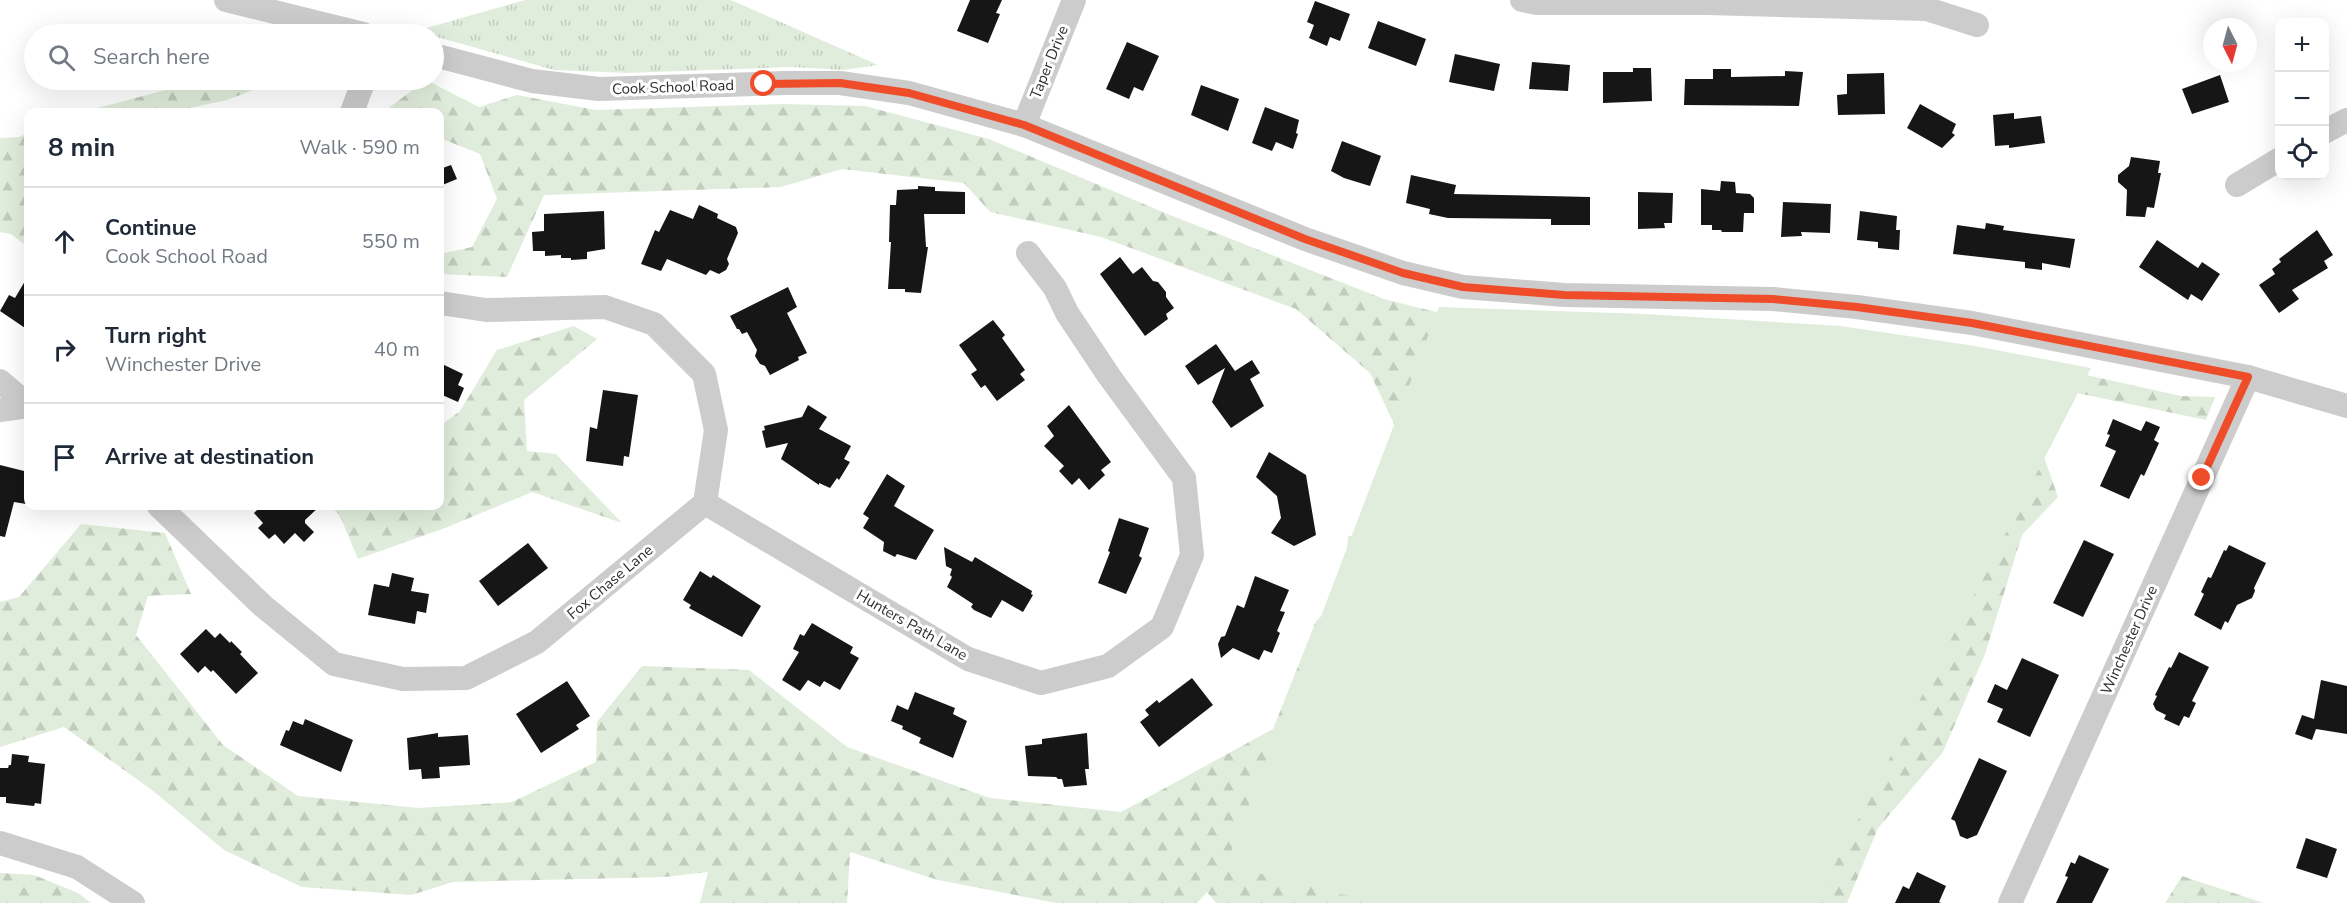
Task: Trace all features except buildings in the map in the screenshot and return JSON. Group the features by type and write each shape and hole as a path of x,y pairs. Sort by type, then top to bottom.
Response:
{"street":[{"path":"226,0 323,24"},
{"name":"Taper Drive","path":"1024,125 1074,0"},
{"path":"1522,0 1537,3 1707,2 1927,9 1977,25"},
{"name":"Cook School Road","path":"444,58 532,81 599,89 840,83 909,93 1024,125 1305,239 1403,273 1463,287 1564,295 1773,299 1857,307 1972,323 2248,377 2347,406"},
{"path":"354,108 360,90"},
{"path":"2329,130 2347,120"},
{"path":"2237,185 2275,162"},
{"name":"Hunters Path Lane","path":"705,503 968,659 1041,683 1108,666 1162,627 1192,555 1184,478 1109,376 1067,313 1054,288 1028,253"},
{"path":"444,304 486,310 605,307 654,324 704,374 716,430 705,503"},
{"name":"Winchester Drive","path":"2010,903 2248,377"},
{"path":"0,381 24,402"},
{"path":"0,410 24,407"},
{"name":"Fox Chase Lane","path":"163,510 263,606 334,664 403,679 466,678 537,642 705,503"},
{"path":"0,843 77,867 133,903"}],"green space":[{"path":"525,0 731,0 878,65 843,70 792,67 627,73 554,70 444,39 444,24 441,24"},
{"path":"444,89 479,107 517,95 596,110 783,104 865,106 989,139 1170,215 1384,299 1452,316 1996,355 2181,396 2215,397 2206,420 2053,388 2035,431 2058,497 2022,535 1985,654 1943,752 1878,828 1847,903 1216,903 1207,892 1197,903 1056,903 938,880 850,852 847,903 700,903 708,872 665,877 453,882 411,895 302,887 224,850 152,790 64,727 0,747 0,602 19,597 81,524 165,533 191,594 148,596 136,635 223,745 298,796 418,808 512,802 596,762 597,722 642,666 749,670 847,747 990,798 1121,812 1273,729 1316,621 1343,597 1348,536 1384,534 1404,445 1370,373 1296,309 1101,237 990,212 964,183 842,169 781,187 544,195 507,277 444,274 444,253 472,247 497,199 480,154 444,140 444,108 388,108 413,90"},
{"path":"166,90 253,90 227,100 190,108 98,108"},
{"path":"24,135 24,244 11,234 0,232 0,138"},
{"path":"1439,307 1645,314 1841,326 1975,346 2091,368 1815,903 1376,903 1226,865"},
{"path":"574,326 597,339 524,400 527,451 556,454 622,523 532,492 445,528 358,559 340,516 335,510 444,510 444,423 460,411 497,350"},
{"path":"0,873 34,875 78,893 91,903 0,903"},
{"path":"2182,876 2264,903 2165,903"}],"route":[{"path":"764,84 840,83 909,93 1024,125 1305,239 1403,273 1463,287 1564,295 1660,295 1773,299 1857,307 1972,323 2248,377 2202,478"}]}
